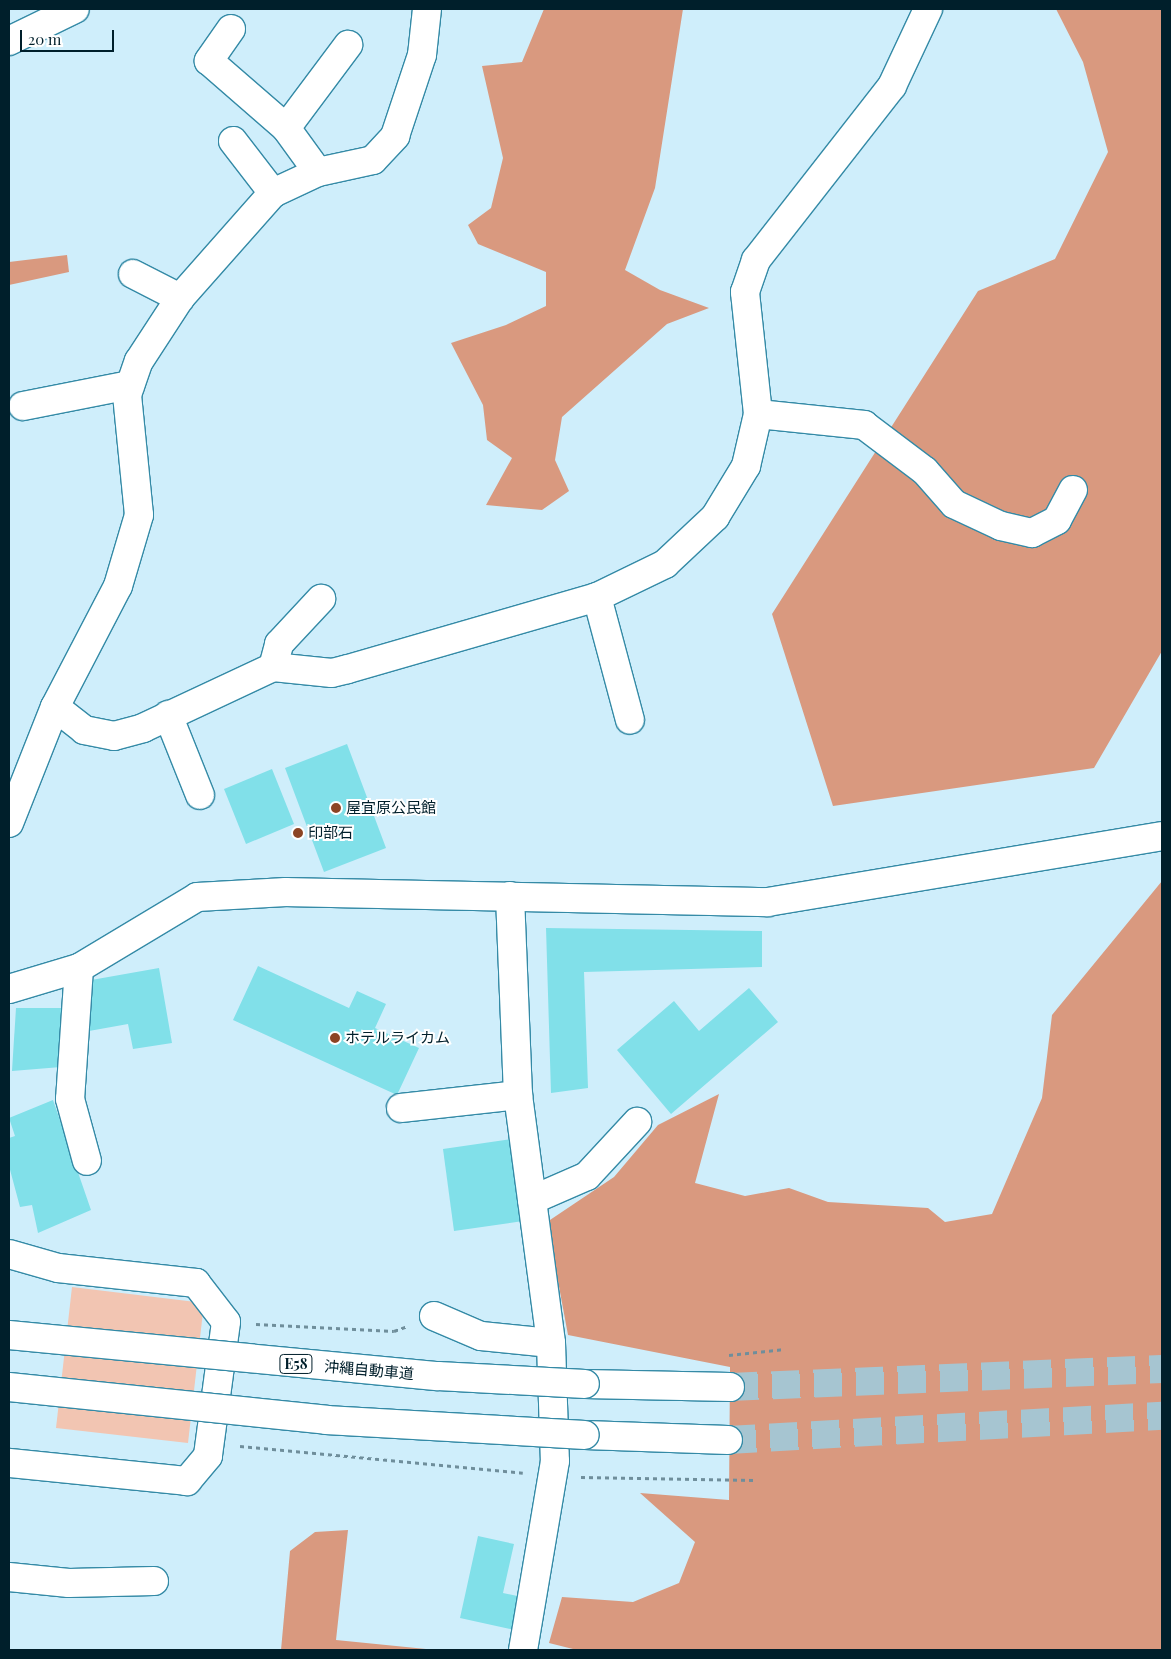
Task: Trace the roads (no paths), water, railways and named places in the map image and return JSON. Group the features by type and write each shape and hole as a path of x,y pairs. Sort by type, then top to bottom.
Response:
{"main road":[{"path":"9,41 75,9"},
{"path":"9,823 55,707 118,586 139,515 126,395 139,361 180,298 273,193 318,172 373,160 395,136 422,55 427,9"},
{"path":"55,707 84,730 114,736 168,715 273,667 332,673 348,669 596,597 665,564 715,517 746,466 758,414 745,292 756,260 892,86 928,9"},
{"path":"231,29 209,61 286,128 318,172"},
{"path":"286,128 348,45"},
{"path":"233,141 273,193"},
{"path":"134,274 180,298"},
{"path":"24,406 130,385"},
{"path":"758,414 864,425 925,471 954,504 1001,526 1032,533 1057,520 1073,490"},
{"path":"596,597 630,720"},
{"path":"273,667 280,644 321,600"},
{"path":"168,715 200,795"},
{"path":"9,989 79,968 197,897 286,892 768,902 1162,836"},
{"path":"510,896 518,1096 550,1343 553,1476 523,1650"},
{"path":"79,968 70,1099 87,1161"},
{"path":"401,1108 518,1096"},
{"path":"532,1200 587,1176 637,1122"},
{"path":"9,1254 58,1268 196,1283 226,1322 208,1456 187,1482 9,1463"},
{"path":"434,1316 481,1336 550,1343"},
{"name":"沖縄自動車道","path":"9,1336 420,1375 585,1384 730,1387"},
{"path":"9,1387 326,1420 585,1435 728,1440"},
{"path":"9,1577 69,1583 154,1581"}],"tunnel":[{"path":"730,1387 1162,1369"},
{"path":"728,1440 1162,1416"}],"place":[{"name":"屋宜原公民館","path":"336,808"},
{"name":"印部石","path":"298,833"},
{"name":"ホテルライカム","path":"335,1038"}]}
